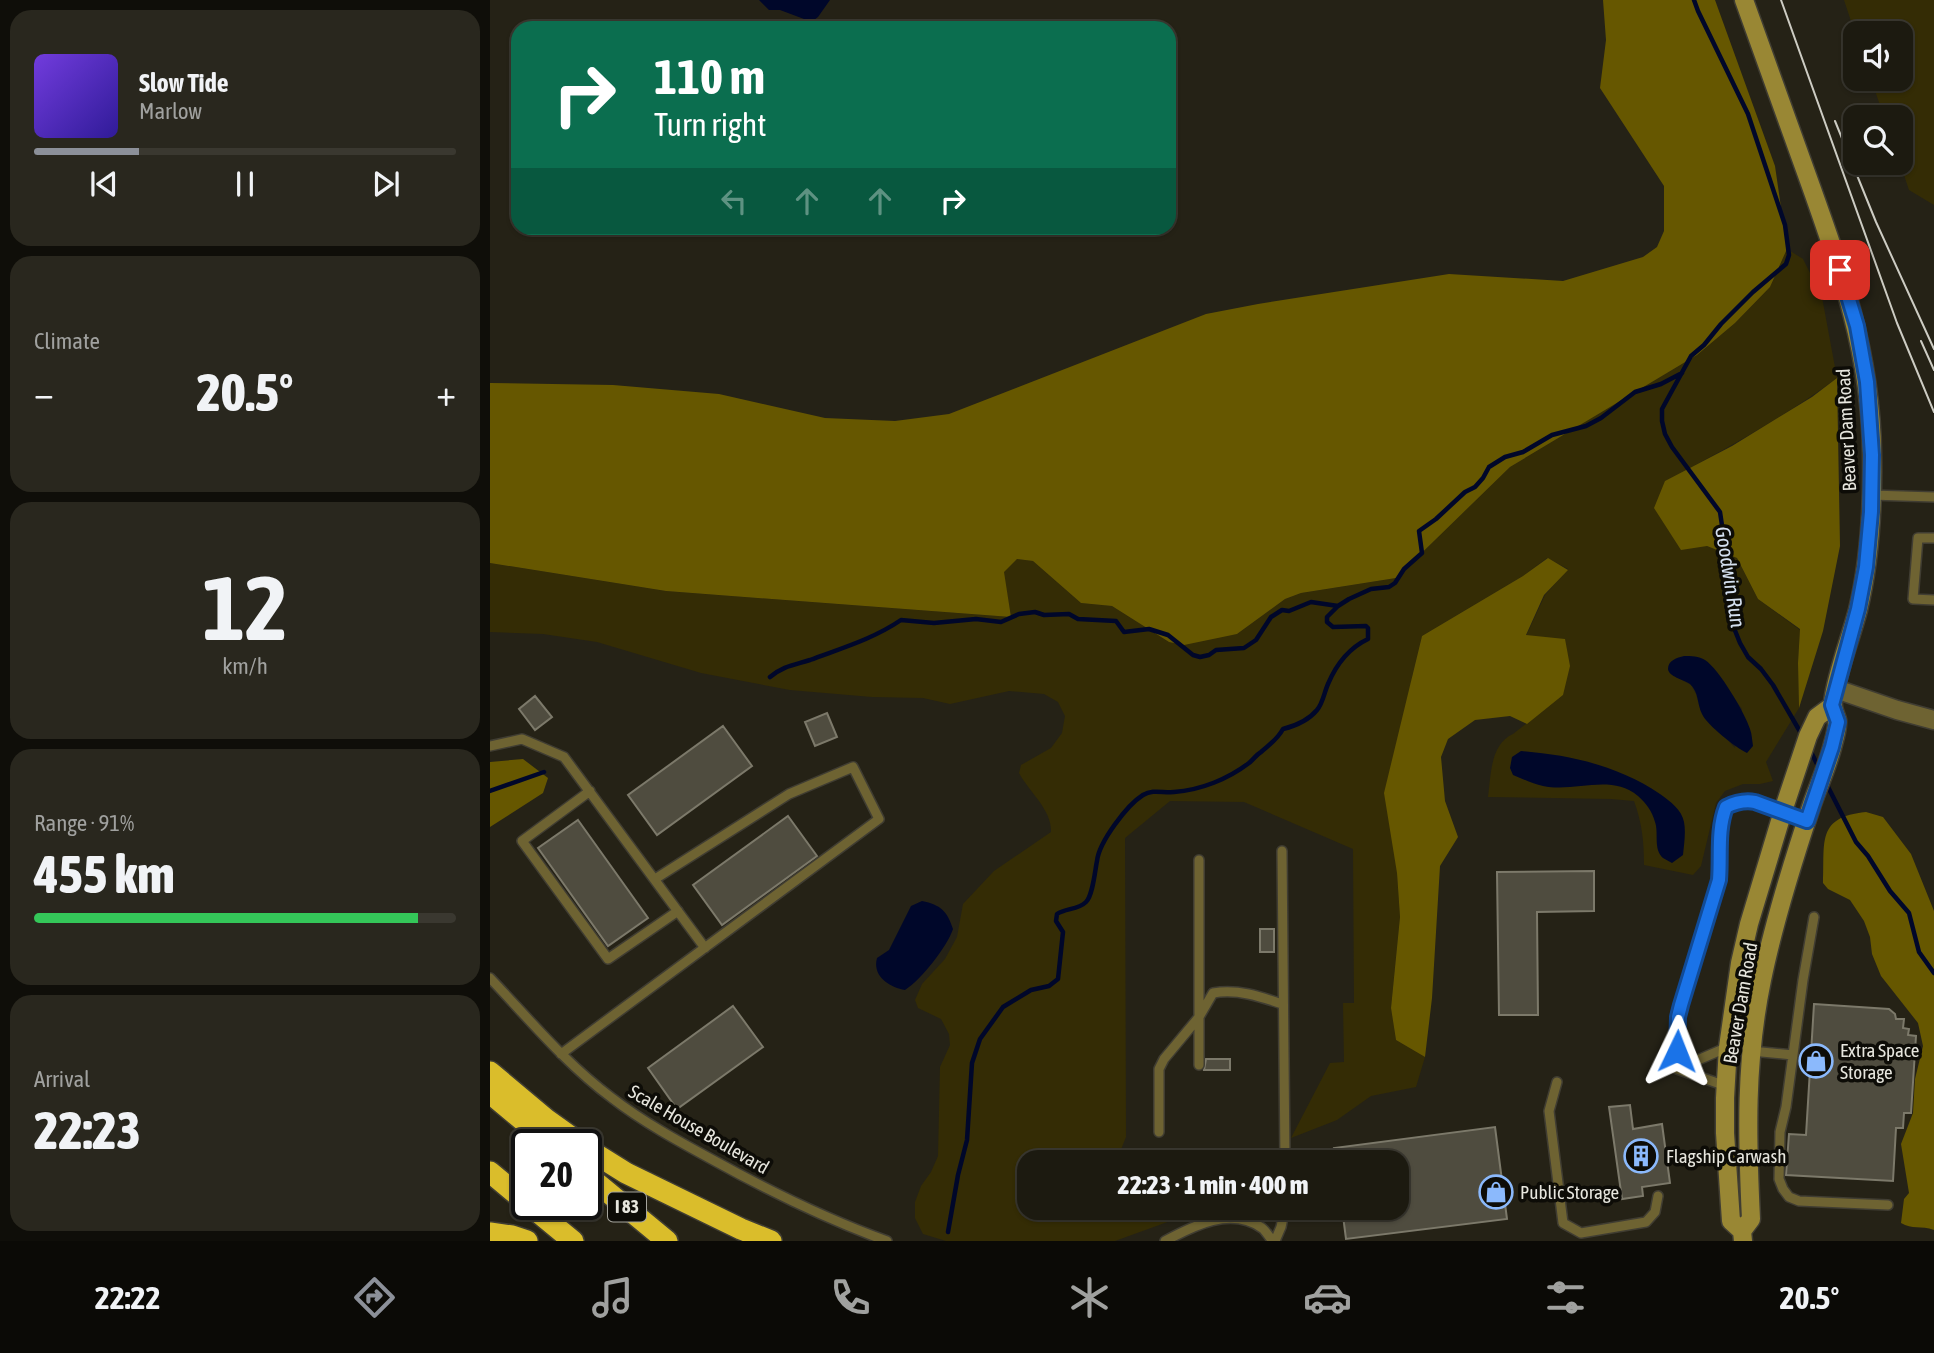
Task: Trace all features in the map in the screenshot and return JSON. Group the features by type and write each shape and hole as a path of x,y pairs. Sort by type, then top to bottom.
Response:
{"highway":[{"path":"490,1072 560,1129"},
{"path":"490,1093 533,1129"},
{"path":"602,1158 626,1173 771,1241"},
{"path":"490,1172 511,1190"},
{"name":"I 83","path":"602,1187 667,1241"},
{"path":"548,1220 573,1241"},
{"path":"490,1233 527,1241"}],"main road":[{"name":"Beaver Dam Road","path":"1744,0 1826,229 1857,326 1867,382 1872,455 1868,548 1862,588 1834,697 1838,722 1768,954 1757,1008 1751,1051 1747,1133 1751,1219 1742,1236 1731,1221 1725,1133 1728,1047 1740,963 1749,924 1795,772 1817,717 1834,697"}],"street":[{"path":"1834,697 1934,720"}],"lane":[{"path":"1871,495 1934,497"},
{"path":"1934,538 1919,538 1913,599 1934,600"},
{"path":"490,746 522,739 564,757 705,948"},
{"path":"561,1054 879,819 853,767 789,794 655,879"},
{"path":"590,791 522,841 608,959 678,911"},
{"path":"1677,1069 1678,1017 1719,880 1720,826 1726,807 1747,800 1783,811 1810,813"},
{"path":"1282,851 1285,1150"},
{"path":"1199,860 1199,1065"},
{"path":"1814,917 1780,1132 1779,1179 1789,1197 1799,1201 1888,1205"},
{"name":"Scale House Boulevard","path":"490,978 561,1054 611,1098 651,1126 783,1198 887,1241"},
{"path":"1159,1132 1159,1069 1164,1059 1199,1017 1213,993 1248,993 1282,1004"},
{"path":"1677,1069 1728,1047"},
{"path":"1751,1051 1794,1055"},
{"path":"1677,1069 1726,1086"},
{"path":"1557,1082 1549,1111 1563,1223 1581,1233 1646,1222 1654,1212 1658,1196"},
{"path":"1165,1241 1212,1220 1229,1219 1246,1221 1262,1228 1274,1241 1282,1220"}],"shaded area":[{"path":"1603,0 1715,0 1775,166 1787,249 1770,287 1735,323 1697,355 1510,467 1396,578 1301,593 1285,599 1237,634 1184,645 1169,642 1112,606 1081,603 1033,561 1017,559 1004,572 1011,617 666,591 490,563 490,383 613,385 719,394 825,418 895,421 949,414 1206,314 1449,274 1563,281 1643,257 1657,247 1664,231 1664,186 1600,88 1606,40"},
{"path":"1844,0 1934,0 1934,205 1909,190 1904,175 1913,175 1913,105 1880,105 1875,91 1913,91 1913,21 1851,21"},
{"path":"1787,249 1803,259 1822,297 1837,378 1774,420 1666,481 1707,546 1737,558 1758,599 1800,630 1799,708 1766,762 1773,781 1743,784 1725,791 1716,803 1701,866 1693,875 1644,865 1642,832 1634,801 1488,797 1493,761 1500,745 1563,695 1526,636 1545,595 1568,569 1547,558 1523,576 1422,636 1412,677 1397,873 1400,917 1391,1008 1396,1040 1425,1057 1416,1087 1371,1096 1337,1120 1291,1138 1330,1063 1344,1062 1343,1003 1354,1003 1353,849 1244,802 1170,801 1125,838 1126,1137 1121,1150 1017,1150 1017,1220 1173,1220 1115,1241 946,1241 923,1234 915,1218 915,1202 938,1156 940,1067 950,1045 949,1034 941,1019 918,1008 915,1000 922,984 945,959 957,937 963,904 994,871 1051,832 1048,816 1019,773 1021,765 1051,748 1062,733 1065,716 1058,702 1044,694 1009,691 950,704 923,698 790,690 701,673 597,642 543,634 490,632 490,563 666,591 1011,617 1003,572 1017,559 1033,561 1081,603 1112,606 1169,642 1237,634 1285,599 1301,593 1396,578 1510,467 1697,355 1735,323 1770,287","holes":["1671,674 1731,694 1742,709 1735,748 1699,705 1691,685"]},
{"path":"1837,378 1840,546 1823,631 1799,708 1800,629 1758,599 1737,558 1707,546 1681,550 1654,508 1665,481 1732,446 1812,397"},
{"path":"1548,558 1568,570 1544,595 1526,635 1565,639 1570,666 1563,695 1527,724 1510,716 1475,720 1448,739 1441,757 1445,801 1458,837 1440,866 1432,998 1425,1057 1396,1040 1391,1008 1400,917 1397,873 1384,793 1422,636 1523,576"},
{"path":"523,759 548,778 543,793 490,827 490,762"},
{"path":"1866,812 1883,817 1911,854 1934,911 1934,1230 1901,1223 1904,1199 1909,1193 1901,1144 1913,1113 1915,1079 1923,1046 1918,1023 1881,976 1872,954 1864,921 1850,900 1828,889 1823,883 1826,834 1838,819"}],"water":[{"path":"759,0 830,0 814,20 780,10 769,10"},
{"path":"1684,656 1705,660 1731,692 1751,731 1753,746 1747,753 1710,724 1702,714 1693,687 1669,672 1671,661"},
{"path":"1521,751 1558,755 1611,769 1660,794 1675,806 1683,818 1683,855 1672,863 1663,858 1657,846 1654,818 1638,796 1616,786 1555,787 1532,783 1513,775 1510,768 1512,757"},
{"path":"922,901 942,910 953,929 933,962 905,990 883,980 877,970 877,958 889,950 911,906"}],"building":[{"path":"535,696 552,717 535,730 519,709"},
{"path":"827,713 837,737 815,746 805,722"},
{"path":"723,726 752,766 657,835 628,795"},
{"path":"788,816 817,856 722,925 693,885"},
{"path":"578,820 648,918 608,946 538,848"},
{"path":"1594,871 1594,911 1537,912 1538,1015 1499,1015 1497,872"},
{"path":"1260,929 1274,929 1274,952 1260,952"},
{"path":"1814,1004 1889,1009 1896,1019 1904,1019 1903,1028 1909,1029 1908,1035 1916,1036 1911,1113 1904,1113 1903,1128 1896,1128 1893,1181 1786,1175 1789,1134 1806,1135"},
{"path":"733,1006 763,1047 677,1109 648,1068"},
{"path":"1206,1059 1230,1059 1230,1070 1204,1070"},
{"name":"Flagship Carwash","path":"1630,1105 1633,1129 1662,1124 1670,1183 1642,1187 1643,1196 1622,1199 1609,1107"},
{"path":"1495,1127 1507,1219 1346,1239 1344,1220 1409,1220 1409,1150 1334,1148"}],"waterway":[{"name":"Goodwin Run","path":"1694,0 1748,114 1785,225 1789,255 1786,264 1753,292 1691,356 1662,409 1662,421 1672,447 1720,512 1727,559 1728,595 1734,628 1740,643 1748,657 1773,685 1802,735"},
{"path":"948,1232 967,1140 972,1063 980,1039 1003,1007 1031,990 1049,986 1058,979 1063,932 1056,921 1057,914 1079,906 1088,899 1099,853 1108,834 1122,815 1147,793 1194,789 1232,774 1258,755 1283,729 1313,714 1321,704 1339,664 1349,652 1368,639 1366,626 1333,627 1327,622 1327,617 1349,599 1371,589 1389,587 1395,583 1404,569 1422,553 1419,531 1465,492 1475,487 1489,467 1552,435 1586,426 1635,392 1661,384 1682,373"},
{"path":"770,677 784,668 868,638 901,620 934,623 976,619 1001,622 1019,614 1035,612 1044,615 1069,614 1078,619 1116,621 1124,632 1149,629 1168,635 1193,655 1200,657 1216,650 1244,648 1256,640 1271,617 1282,610 1289,611 1311,602 1338,606"},
{"name":"Goodwin Run","path":"1810,750 1820,770"},
{"path":"490,791 544,772"},
{"name":"Goodwin Run","path":"1825,781 1856,842 1909,913 1919,952 1934,973"}],"tram line":[{"path":"1781,0 1897,323 1934,412"},
{"path":"1835,121 1876,222 1934,349"},
{"path":"1921,341 1934,370"}],"place":[{"name":"Extra Space Storage","path":"1816,1061"},
{"name":"Flagship Carwash","path":"1641,1156"},
{"name":"Public Storage","path":"1496,1192"}],"route":[{"path":"1677,1051 1678,1017 1719,880 1720,826 1726,807 1747,800 1807,821 1838,722 1832,705 1858,609 1866,567 1872,455 1870,409 1863,356 1840,270"}]}
